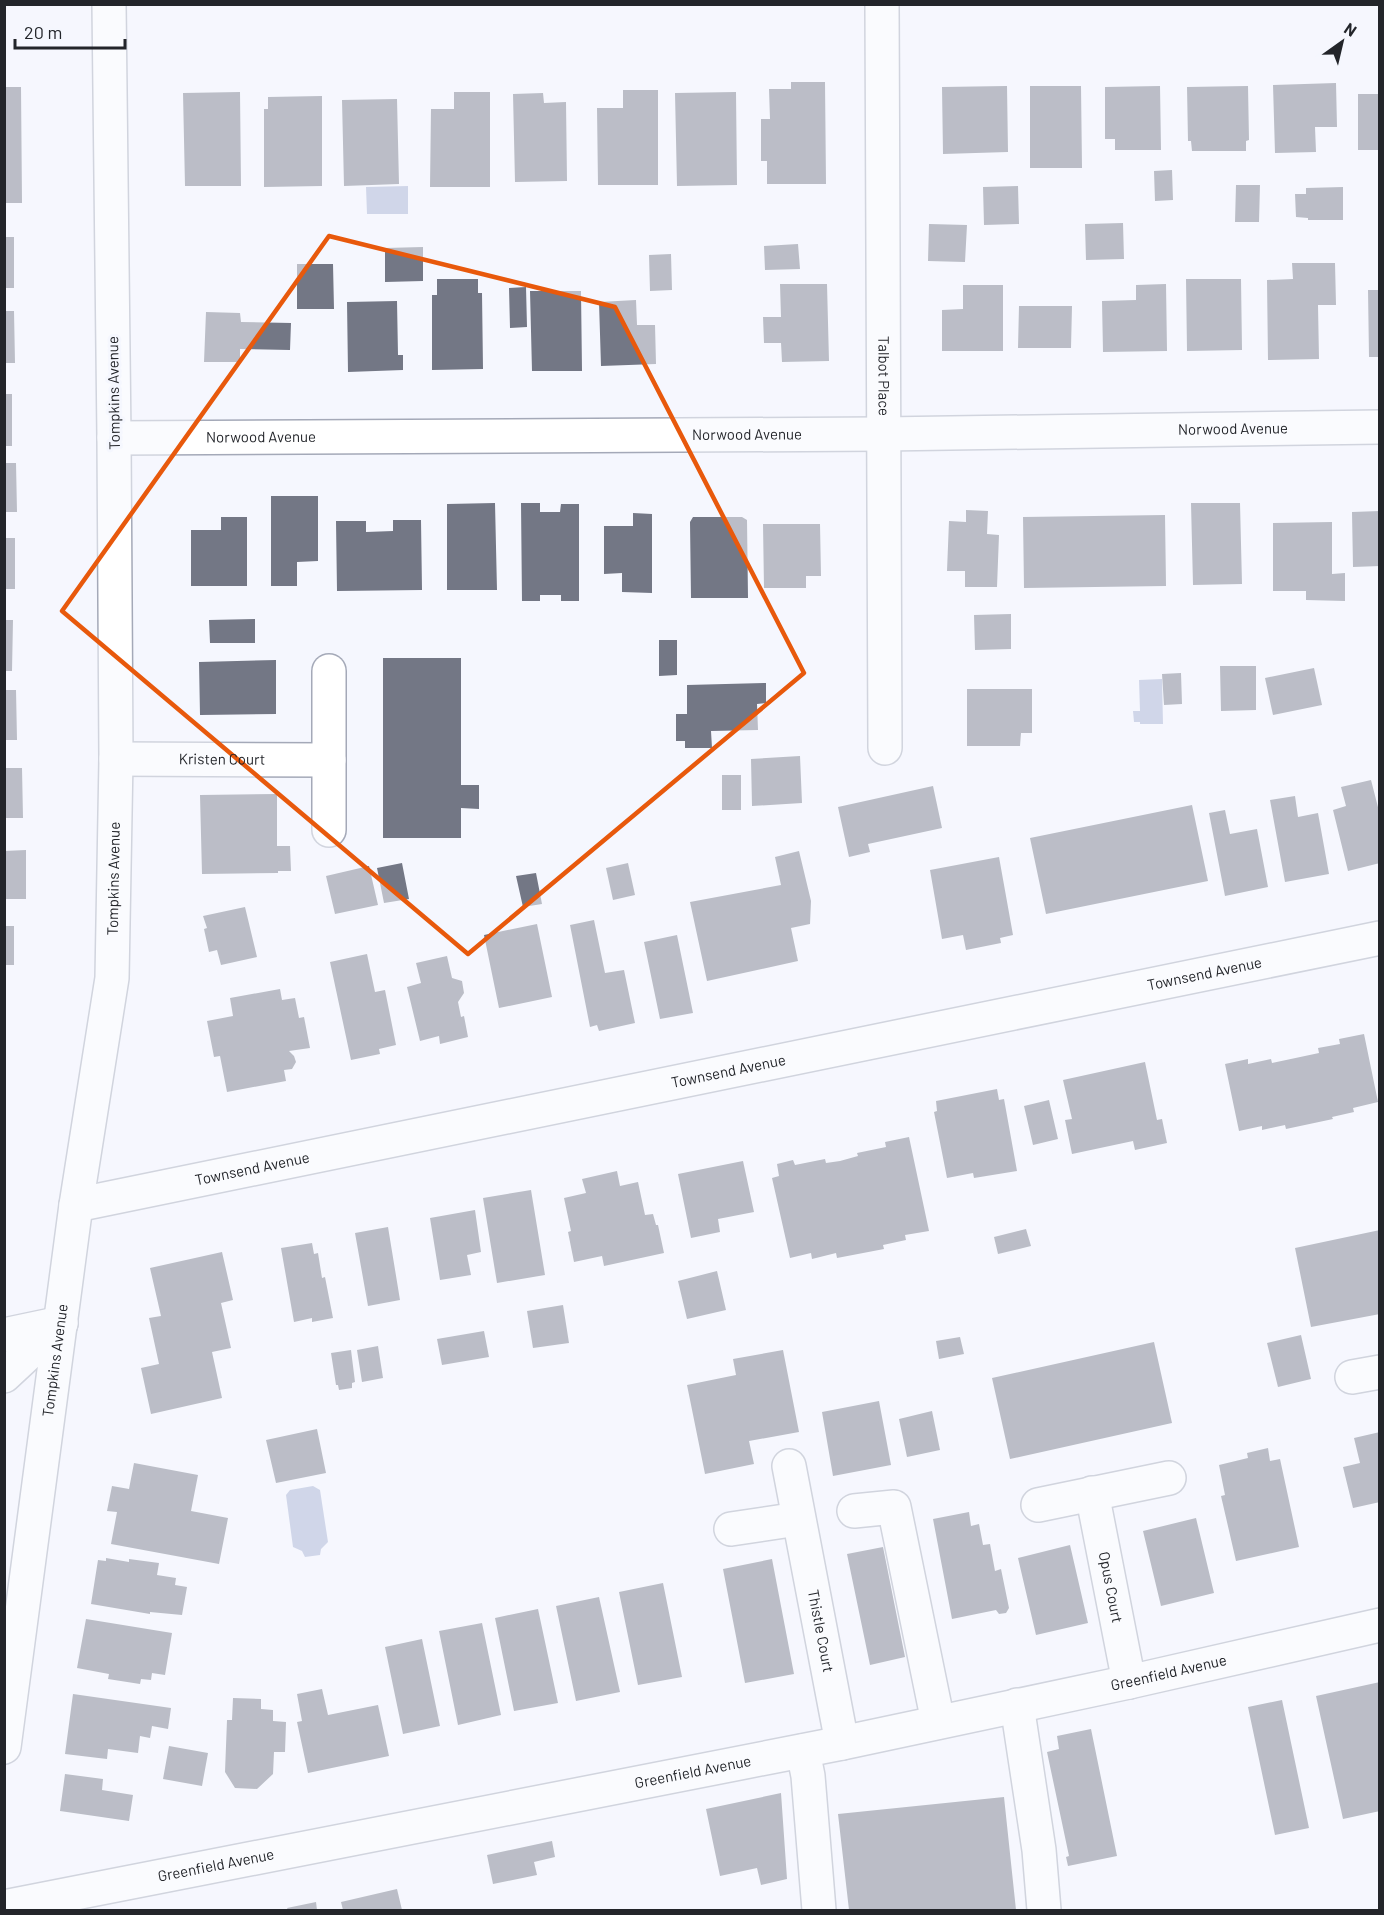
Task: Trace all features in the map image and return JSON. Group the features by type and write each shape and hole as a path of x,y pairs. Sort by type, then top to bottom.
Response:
{"street":[{"name":"Tompkins Avenue","path":"4,1747 76,1205 112,978 116,759 109,4"},
{"name":"Talbot Place","path":"882,4 885,748"},
{"name":"Norwood Avenue","path":"114,438 884,434 1380,428"},
{"path":"329,671 330,830"},
{"name":"Kristen Court","path":"116,759 329,760"},
{"name":"Townsend Avenue","path":"76,1205 1380,938"},
{"path":"4,1335 61,1323"},
{"path":"4,1376 61,1323"},
{"name":"Thistle Court","path":"789,1466 842,1743"},
{"path":"1038,1505 1169,1478"},
{"name":"Opus Court","path":"1092,1493 1129,1682"},
{"path":"854,1511 894,1507 938,1722"},
{"path":"731,1529 798,1519"},
{"name":"Greenfield Avenue","path":"4,1907 803,1751 1129,1682 1380,1625"},
{"path":"1017,1706 1039,1850 1044,1911"},
{"path":"803,1751 808,1776 819,1911"}],"highlighted area":[{"path":"329,236 615,307 804,673 468,954 62,611"}],"water":[{"path":"408,186 408,214 367,214 366,187"},
{"path":"1162,679 1163,724 1134,722 1133,711 1140,711 1139,680"},
{"path":"313,1486 320,1490 328,1542 321,1549 320,1555 305,1557 302,1551 293,1547 286,1495 290,1490"}],"building":[{"path":"791,82 825,82 826,184 767,184 767,161 761,161 761,119 770,119 769,89 791,89"},
{"path":"1336,83 1337,127 1315,127 1316,152 1275,153 1273,85"},
{"path":"1007,86 1008,152 943,154 942,87"},
{"path":"1030,86 1081,86 1082,168 1030,168"},
{"path":"1160,86 1161,150 1115,150 1115,139 1105,139 1105,87"},
{"path":"1248,86 1249,140 1246,141 1246,151 1192,151 1191,141 1188,141 1187,87"},
{"path":"4,87 21,87 22,203 4,203"},
{"path":"623,90 658,90 658,185 598,185 597,108 623,108"},
{"path":"240,92 241,186 185,186 183,93"},
{"path":"454,92 490,92 490,187 430,187 431,109 454,109"},
{"path":"736,92 737,185 677,186 675,93"},
{"path":"543,93 544,103 566,102 567,181 515,182 513,94"},
{"path":"1358,94 1380,94 1380,150 1358,150"},
{"path":"322,96 322,186 264,187 264,109 268,109 268,97"},
{"path":"397,99 399,184 344,186 342,100"},
{"path":"1172,170 1173,200 1155,201 1154,171"},
{"path":"1236,185 1260,185 1259,222 1235,222"},
{"path":"1018,186 1019,224 984,225 983,187"},
{"path":"1343,187 1343,220 1308,220 1308,218 1296,217 1295,194 1306,194 1306,188"},
{"path":"1123,223 1124,259 1086,260 1085,224"},
{"path":"929,224 967,225 965,262 928,261"},
{"path":"4,237 14,237 14,288 4,288"},
{"path":"798,244 800,269 765,270 764,246"},
{"path":"423,247 423,281 385,282 385,248"},
{"path":"671,254 672,290 650,291 649,255"},
{"path":"1292,263 1335,263 1336,305 1318,305 1319,359 1268,360 1267,280 1293,279"},
{"path":"297,264 333,264 334,309 297,309"},
{"path":"437,279 478,279 478,293 482,293 483,369 432,370 432,295 437,295"},
{"path":"1186,279 1241,279 1242,350 1187,351"},
{"path":"780,284 827,284 829,361 782,362 781,343 764,343 763,317 781,317"},
{"path":"1166,284 1167,351 1103,352 1102,301 1136,300 1136,285"},
{"path":"963,285 1003,285 1003,351 942,351 942,310 963,309"},
{"path":"526,287 527,327 510,328 509,288"},
{"path":"1368,290 1380,290 1380,357 1369,357"},
{"path":"530,291 581,291 582,371 532,371"},
{"path":"636,300 637,325 655,325 656,364 601,366 599,302"},
{"path":"397,301 398,355 403,355 403,370 348,372 347,302"},
{"path":"1019,306 1072,306 1071,348 1018,348"},
{"path":"4,311 14,311 15,363 4,363"},
{"path":"206,312 240,313 241,322 291,323 290,350 240,349 240,362 204,362"},
{"path":"4,394 12,394 12,446 4,446"},
{"path":"4,463 16,463 17,512 4,512"},
{"path":"271,496 318,496 318,561 297,562 297,586 271,586"},
{"path":"495,503 497,590 447,590 447,504"},
{"path":"521,503 540,503 540,512 560,512 561,504 579,504 579,601 561,601 561,595 540,595 540,601 522,601"},
{"path":"1191,503 1240,503 1242,584 1193,585"},
{"path":"966,510 988,511 987,534 999,535 997,587 965,587 965,571 947,571 949,521 966,522"},
{"path":"1380,511 1380,566 1353,567 1352,512"},
{"path":"633,513 652,514 652,593 622,592 622,573 604,574 604,526 633,526"},
{"path":"1165,515 1166,586 1024,588 1023,517"},
{"path":"221,517 247,517 247,586 191,586 191,530 221,530"},
{"path":"693,517 742,517 747,520 748,598 691,598 690,522"},
{"path":"393,520 421,520 422,590 337,591 336,521 366,521 366,532 393,531"},
{"path":"1332,522 1332,574 1345,573 1345,601 1306,600 1306,591 1273,591 1273,523"},
{"path":"763,524 820,524 821,576 806,576 806,588 764,588"},
{"path":"4,538 15,538 15,589 4,589"},
{"path":"1011,614 1011,649 975,650 974,615"},
{"path":"255,619 255,643 210,643 209,620"},
{"path":"4,620 13,620 12,671 4,671"},
{"path":"659,640 677,640 677,675 659,676"},
{"path":"383,658 461,658 461,785 479,785 479,809 461,808 461,838 383,838"},
{"path":"276,660 276,714 200,715 199,662"},
{"path":"1220,666 1256,666 1256,710 1221,711"},
{"path":"1314,668 1322,705 1273,715 1265,678"},
{"path":"1181,673 1182,704 1164,705 1162,674"},
{"path":"766,683 766,703 757,704 758,730 711,731 712,748 685,748 685,741 676,741 676,714 687,714 687,685"},
{"path":"967,689 1032,689 1032,733 1021,733 1020,746 967,746"},
{"path":"4,690 16,690 17,740 4,740"},
{"path":"800,756 802,803 752,806 751,759"},
{"path":"4,768 22,768 23,818 4,818"},
{"path":"722,775 741,775 741,810 722,810"},
{"path":"1371,780 1380,815 1380,863 1348,871 1333,810 1346,806 1341,787"},
{"path":"933,786 942,828 868,844 870,852 849,857 838,807"},
{"path":"277,794 277,846 290,846 291,871 202,874 200,795"},
{"path":"1295,796 1298,817 1318,813 1329,874 1285,882 1270,800"},
{"path":"1192,805 1208,881 1046,914 1030,838"},
{"path":"1225,810 1230,834 1257,829 1268,887 1225,896 1209,813"},
{"path":"26,850 26,899 4,899 4,851"},
{"path":"799,851 811,901 810,924 791,928 798,961 707,981 690,902 781,885 775,857"},
{"path":"999,857 1013,935 1000,938 1001,943 966,950 963,935 942,939 930,870"},
{"path":"402,863 409,899 384,903 377,868"},
{"path":"628,863 635,895 613,900 606,868"},
{"path":"369,866 378,905 335,914 326,876"},
{"path":"536,873 542,904 523,907 516,876"},
{"path":"245,907 257,957 221,965 217,950 209,952 204,929 207,928 203,916"},
{"path":"594,920 605,973 624,970 635,1023 599,1031 597,1025 590,1027 570,925"},
{"path":"537,924 552,997 499,1008 484,935"},
{"path":"4,926 14,926 14,965 4,965"},
{"path":"677,935 693,1013 660,1019 644,942"},
{"path":"367,954 375,992 385,990 396,1045 379,1049 380,1054 351,1060 330,962"},
{"path":"447,956 452,978 462,981 464,993 458,1002 461,1017 464,1016 468,1037 440,1044 439,1036 420,1041 407,987 421,983 416,963"},
{"path":"280,989 282,1000 295,998 299,1018 304,1017 310,1048 289,1051 296,1062 292,1069 284,1070 286,1081 227,1092 220,1056 214,1057 207,1021 233,1016 230,998"},
{"path":"1364,1034 1378,1102 1353,1108 1354,1112 1332,1117 1333,1119 1286,1129 1285,1125 1262,1130 1262,1126 1239,1131 1225,1064 1248,1059 1248,1064 1271,1059 1272,1063 1319,1053 1318,1048 1340,1044 1339,1039"},
{"path":"1145,1062 1157,1120 1162,1119 1167,1143 1135,1150 1133,1141 1072,1154 1065,1120 1072,1119 1063,1080"},
{"path":"997,1089 999,1100 1004,1099 1017,1171 974,1178 973,1173 947,1178 934,1112 937,1111 936,1101"},
{"path":"1049,1100 1058,1139 1033,1145 1024,1106"},
{"path":"909,1137 929,1231 905,1235 906,1240 883,1245 884,1249 837,1258 836,1253 812,1259 811,1253 790,1258 772,1178 779,1176 777,1164 793,1160 795,1165 825,1159 826,1163 840,1161 858,1156 857,1153 886,1147 885,1142"},
{"path":"743,1161 754,1212 718,1219 720,1232 691,1238 678,1174"},
{"path":"617,1171 620,1186 638,1182 645,1215 653,1214 656,1225 658,1225 664,1253 604,1266 602,1256 574,1262 568,1232 571,1231 564,1198 586,1193 582,1179"},
{"path":"531,1190 545,1275 497,1283 483,1198"},
{"path":"475,1210 481,1252 467,1255 471,1275 440,1280 430,1218"},
{"path":"388,1227 400,1300 368,1306 355,1233"},
{"path":"1026,1229 1031,1246 998,1254 994,1237"},
{"path":"1380,1230 1380,1314 1311,1327 1295,1248"},
{"path":"312,1243 314,1254 318,1253 322,1278 325,1277 333,1318 312,1322 312,1318 294,1322 281,1248"},
{"path":"222,1252 233,1300 221,1303 231,1348 212,1352 222,1398 151,1414 141,1368 159,1364 149,1318 161,1316 150,1268"},
{"path":"717,1271 726,1310 687,1319 678,1281"},
{"path":"563,1305 569,1343 533,1348 527,1311"},
{"path":"484,1331 489,1357 442,1365 437,1339"},
{"path":"1301,1335 1311,1379 1278,1387 1267,1343"},
{"path":"960,1337 964,1354 939,1359 936,1341"},
{"path":"1154,1342 1172,1423 1010,1459 992,1378"},
{"path":"378,1346 383,1378 362,1382 357,1350"},
{"path":"351,1350 355,1382 352,1383 352,1388 339,1390 336,1385 331,1353"},
{"path":"783,1350 799,1432 749,1441 754,1464 705,1474 687,1385 736,1375 733,1359"},
{"path":"879,1401 891,1465 833,1476 822,1412"},
{"path":"932,1411 940,1450 907,1457 899,1419"},
{"path":"317,1429 326,1473 276,1483 266,1440"},
{"path":"1380,1432 1380,1502 1353,1508 1343,1467 1360,1463 1354,1438"},
{"path":"1268,1448 1270,1461 1280,1459 1299,1547 1236,1561 1221,1496 1225,1495 1219,1465 1248,1458 1247,1453"},
{"path":"134,1463 198,1475 191,1511 228,1518 219,1564 111,1544 117,1512 107,1511 112,1486 129,1489"},
{"path":"969,1512 971,1526 979,1524 983,1545 990,1544 995,1571 1001,1569 1009,1608 1006,1613 999,1614 996,1610 952,1619 933,1519"},
{"path":"1196,1518 1214,1593 1161,1606 1143,1531"},
{"path":"1070,1545 1088,1623 1036,1635 1018,1558"},
{"path":"883,1547 905,1657 870,1665 847,1554"},
{"path":"106,1558 129,1562 129,1559 159,1563 157,1575 176,1578 175,1585 187,1587 182,1615 150,1612 150,1614 91,1604 98,1560 106,1561"},
{"path":"772,1559 794,1674 745,1683 723,1569"},
{"path":"663,1583 682,1677 638,1685 619,1592"},
{"path":"599,1597 620,1692 576,1701 556,1606"},
{"path":"538,1609 558,1703 514,1711 495,1618"},
{"path":"86,1619 172,1633 165,1675 152,1673 151,1680 141,1679 140,1684 108,1679 109,1674 77,1668"},
{"path":"482,1623 501,1715 458,1725 439,1631"},
{"path":"422,1639 440,1726 403,1734 385,1647"},
{"path":"1380,1682 1380,1811 1343,1819 1316,1696"},
{"path":"322,1689 328,1715 378,1705 389,1756 308,1773 297,1722 302,1721 297,1694"},
{"path":"73,1694 171,1708 168,1729 152,1726 150,1738 140,1736 138,1753 108,1749 107,1759 65,1754"},
{"path":"233,1698 261,1699 261,1709 273,1710 273,1721 286,1722 285,1752 274,1752 273,1774 257,1789 235,1788 225,1772 227,1720 232,1720"},
{"path":"1282,1700 1309,1828 1275,1835 1248,1707"},
{"path":"1091,1729 1117,1856 1068,1866 1066,1857 1069,1856 1047,1752 1059,1749 1057,1736"},
{"path":"169,1746 208,1753 202,1786 163,1779"},
{"path":"65,1774 103,1779 102,1790 133,1795 129,1821 60,1811"},
{"path":"781,1793 787,1879 761,1885 757,1868 720,1876 706,1809"},
{"path":"1004,1797 1016,1910 849,1910 838,1814"},
{"path":"552,1841 555,1857 534,1862 537,1875 493,1884 487,1855"},
{"path":"397,1889 402,1910 343,1910 341,1902"},
{"path":"316,1902 317,1910 288,1910 287,1908"}]}
